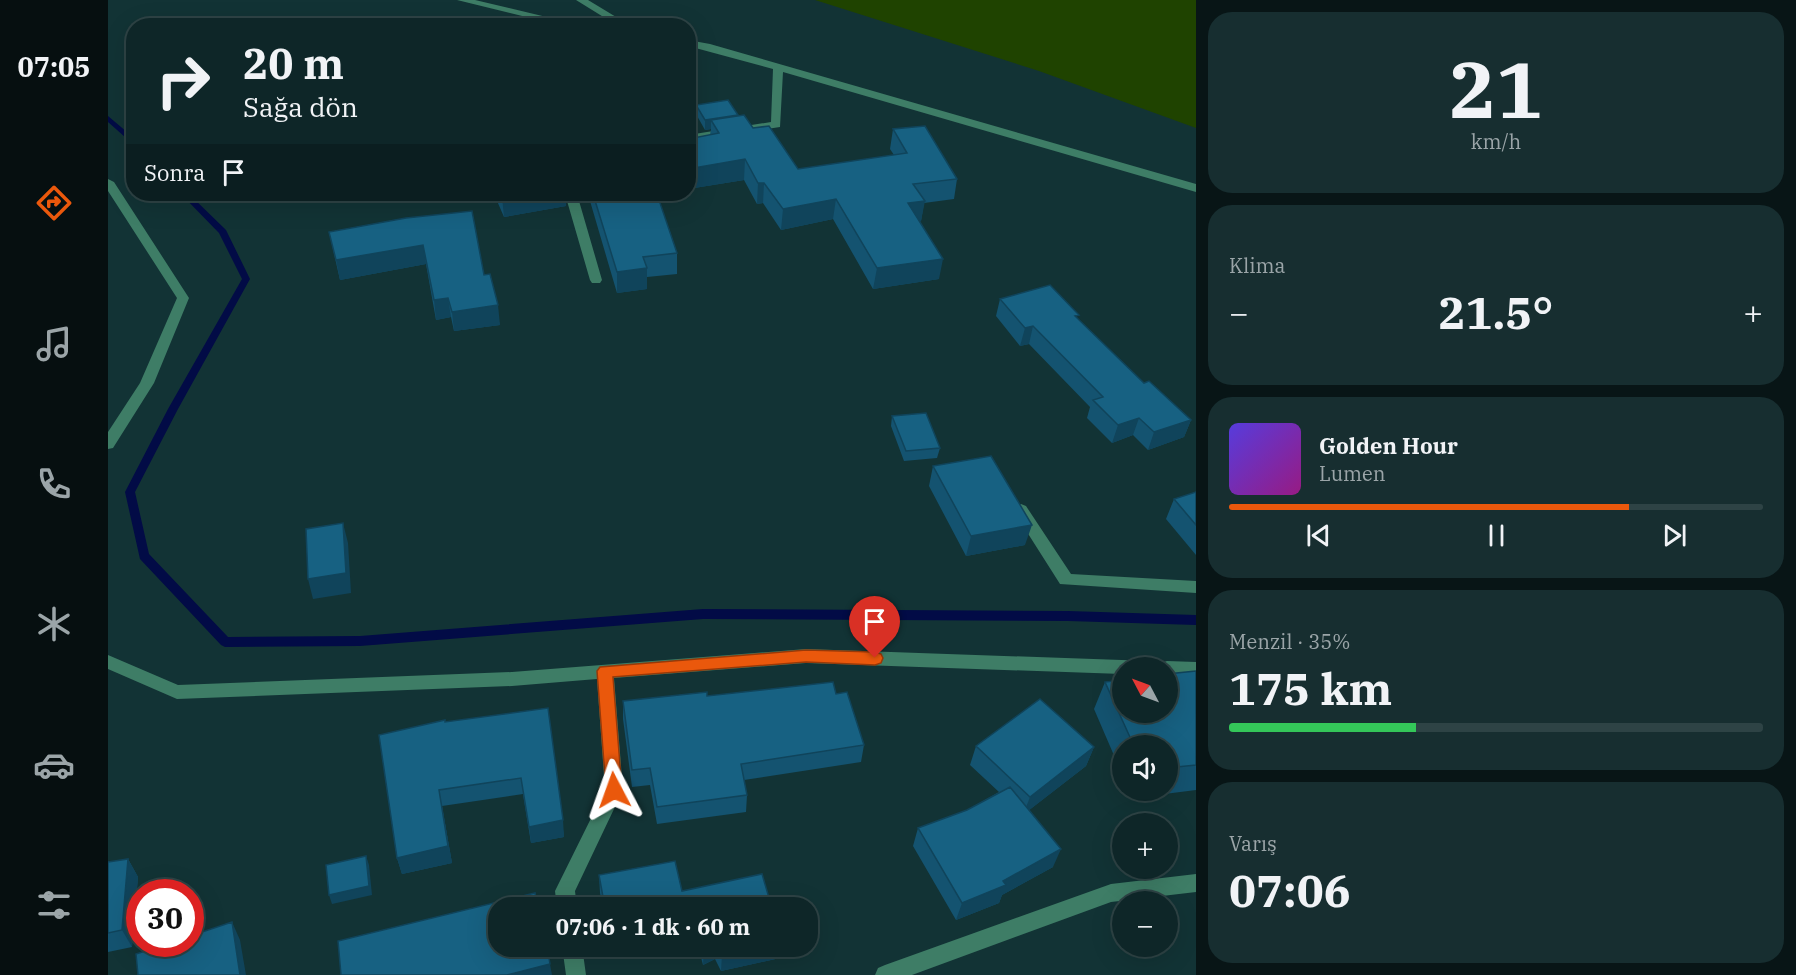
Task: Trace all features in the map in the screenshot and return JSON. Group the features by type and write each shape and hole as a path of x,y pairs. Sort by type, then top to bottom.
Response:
{"street":[{"path":"462,0 543,18"},
{"path":"581,0 612,18"},
{"path":"696,45 777,66 1196,188"},
{"path":"696,137 776,124 777,66"},
{"path":"108,182 183,298 147,383 108,444"},
{"path":"573,201 596,280"},
{"path":"1010,494 1066,580 1196,587"},
{"path":"108,662 177,692 500,679 806,656 1112,667"},
{"path":"1178,668 1196,669"},
{"path":"566,897 565,891 614,790 605,671"},
{"path":"885,975 1111,893 1196,884"},
{"path":"574,957 576,975"}],"green space":[{"path":"815,0 1196,0 1196,128 1039,71"}],"building":[{"path":"728,100 738,115 705,120 696,105"},
{"path":"744,115 753,128 769,126 798,169 907,153 893,129 925,126 957,179 913,184 925,201 908,203 943,259 877,268 836,199 783,209 764,183 758,183 745,159 696,168 696,137 719,133 711,120"},
{"path":"595,201 659,201 677,253 643,257 647,268 617,272"},
{"path":"472,211 484,275 490,274 498,305 452,312 448,298 434,300 423,245 336,260 329,232 406,218"},
{"path":"1050,285 1079,315 1075,316 1144,383 1149,381 1191,420 1154,432 1139,418 1118,425 1093,400 1103,397 1033,326 1025,328 1000,299"},
{"path":"926,413 940,448 906,451 892,416"},
{"path":"991,456 1032,525 971,536 933,466"},
{"path":"1196,492 1196,525 1174,499"},
{"path":"343,523 346,573 308,579 306,529"},
{"path":"1196,671 1196,765 1178,767 1178,735 1129,735 1124,723 1178,723 1178,673"},
{"path":"1112,681 1112,697 1105,682"},
{"path":"833,682 836,694 847,692 864,745 741,764 747,795 657,807 650,768 632,770 623,701 707,692 707,696"},
{"path":"1040,699 1094,747 1030,797 976,746"},
{"path":"548,708 563,820 529,827 521,778 439,790 448,846 397,858 379,735 445,720 445,722"},
{"path":"1010,787 1061,849 1003,881 1006,885 962,903 918,828 967,810"},
{"path":"366,856 369,886 329,895 326,865"},
{"path":"128,859 122,930 108,933 108,862"},
{"path":"675,861 682,891 762,874 769,897 603,897 599,875"},
{"path":"535,893 536,897 519,897"},
{"path":"488,904 488,957 549,957 550,964 507,975 341,975 338,941"},
{"path":"232,922 240,975 138,975 136,957 204,957 204,931"}],"waterway":[{"path":"108,118 126,135"},
{"path":"192,201 223,232 246,279 173,409 130,492 144,556 225,642 360,641 703,614 1068,616 1196,620"}],"route":[{"path":"614,790 605,671 806,656 875,658"}]}
